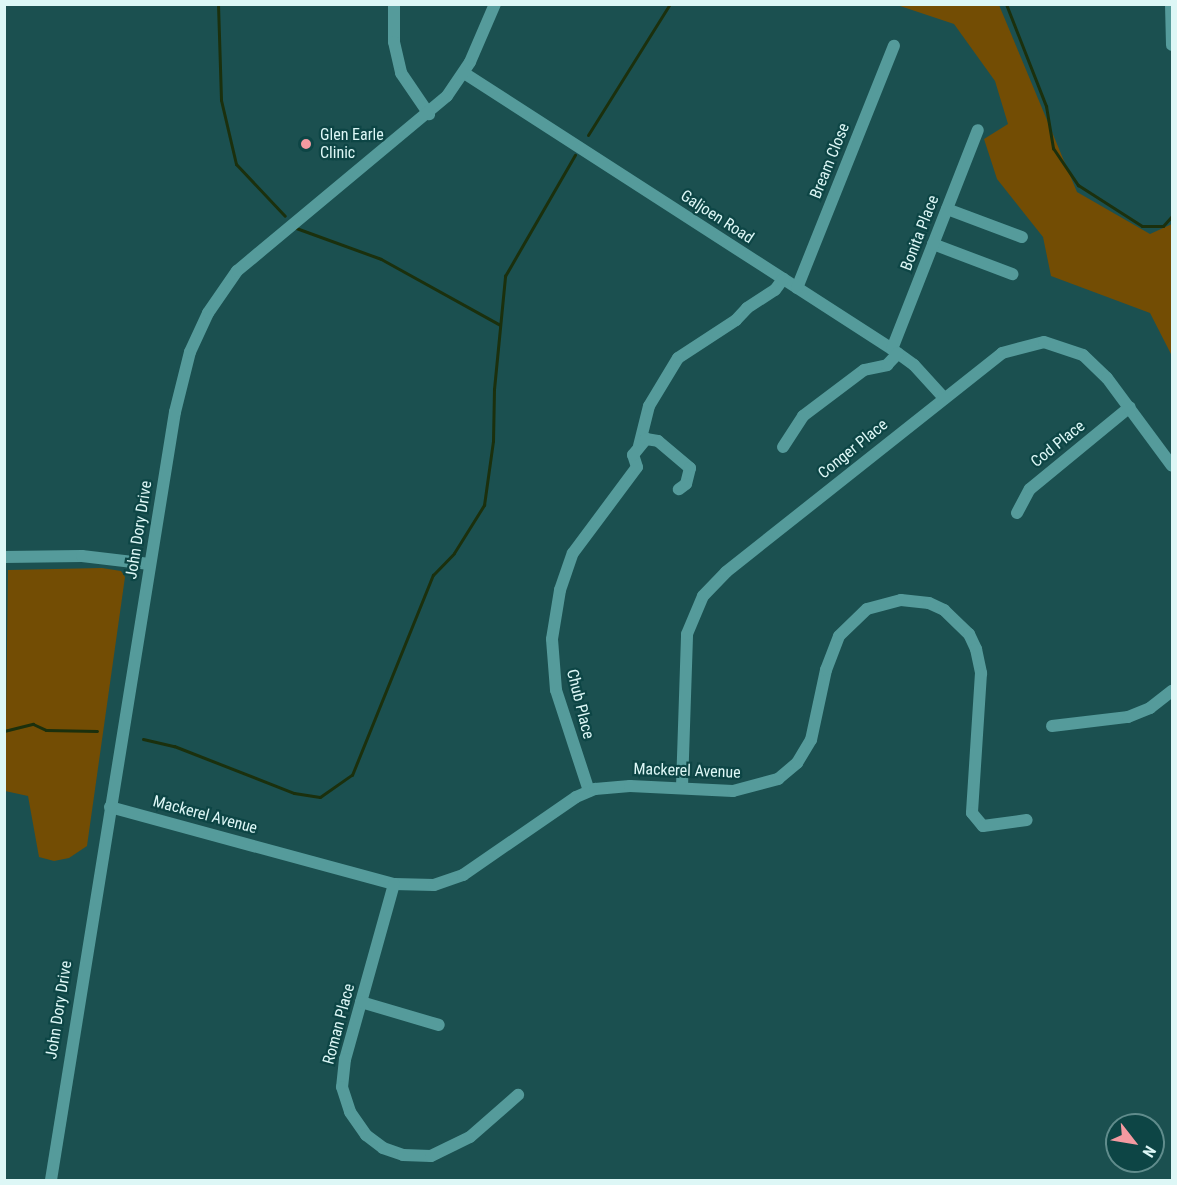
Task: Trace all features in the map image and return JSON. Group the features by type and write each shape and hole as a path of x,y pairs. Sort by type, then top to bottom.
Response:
{"street":[{"path":"394,4 393,42 401,73 429,114"},
{"name":"John Dory Drive","path":"51,1180 150,564 182,378 196,336 216,300 237,271 265,245 429,114 464,73 495,4"},
{"path":"1171,4 1173,45"},
{"name":"Bream Close","path":"797,288 894,46"},
{"name":"Galjoen Road","path":"464,73 895,351 944,398"},
{"name":"Bonita Place","path":"895,351 933,244 978,130"},
{"path":"947,209 1022,237"},
{"path":"933,244 1012,274"},
{"path":"639,446 649,406 678,358 736,320 747,308 774,290 783,279"},
{"name":"Conger Place","path":"682,787 687,634 703,596 726,572 1002,353 1044,342 1083,355 1130,407 1173,465"},
{"path":"783,447 803,416 864,370 887,364 895,351"},
{"name":"Cod Place","path":"1017,513 1030,489 1130,407"},
{"path":"639,446 646,439 654,438 690,468 686,484 679,489"},
{"name":"Chub Place","path":"589,791 556,690 552,639 556,611 573,553 637,467 633,456 639,446"},
{"path":"4,557 82,556 150,564"},
{"name":"Mackerel Avenue","path":"110,807 394,884 419,887 450,881 589,791 615,786 751,789 786,774 811,740 826,670 839,636 867,609 889,601 915,600 951,615 969,634 976,649 981,673 972,813 983,826 1027,820"},
{"path":"1052,726 1128,717 1150,708 1173,691"},
{"name":"Roman Place","path":"394,884 345,1059 342,1087 356,1124 383,1148 418,1156 444,1152 470,1137 518,1095"},
{"path":"361,1002 439,1025"}],"shaded area":[{"path":"897,5 999,5 1077,192 1150,234 1172,224 1172,356 1150,313 1051,276 1043,237 997,179 984,139 1008,124 995,81 954,24"},
{"path":"102,568 121,571 125,577 87,846 69,858 54,861 39,857 28,796 5,791 8,570"}],"waterway":[{"path":"218,4 221,100 236,164 285,216"},
{"path":"588,135 670,4"},
{"path":"1006,4 1046,106 1053,148 1078,185 1142,226 1163,226 1172,216"},
{"path":"143,739 174,746 294,793 320,797 352,775 433,575 454,553 484,505 493,441 494,389 505,276 575,155"},
{"path":"296,228 381,259 500,325"},
{"path":"4,731 33,724 46,730 97,731"}],"place":[{"name":"Glen Earle Clinic","path":"306,144"}]}
